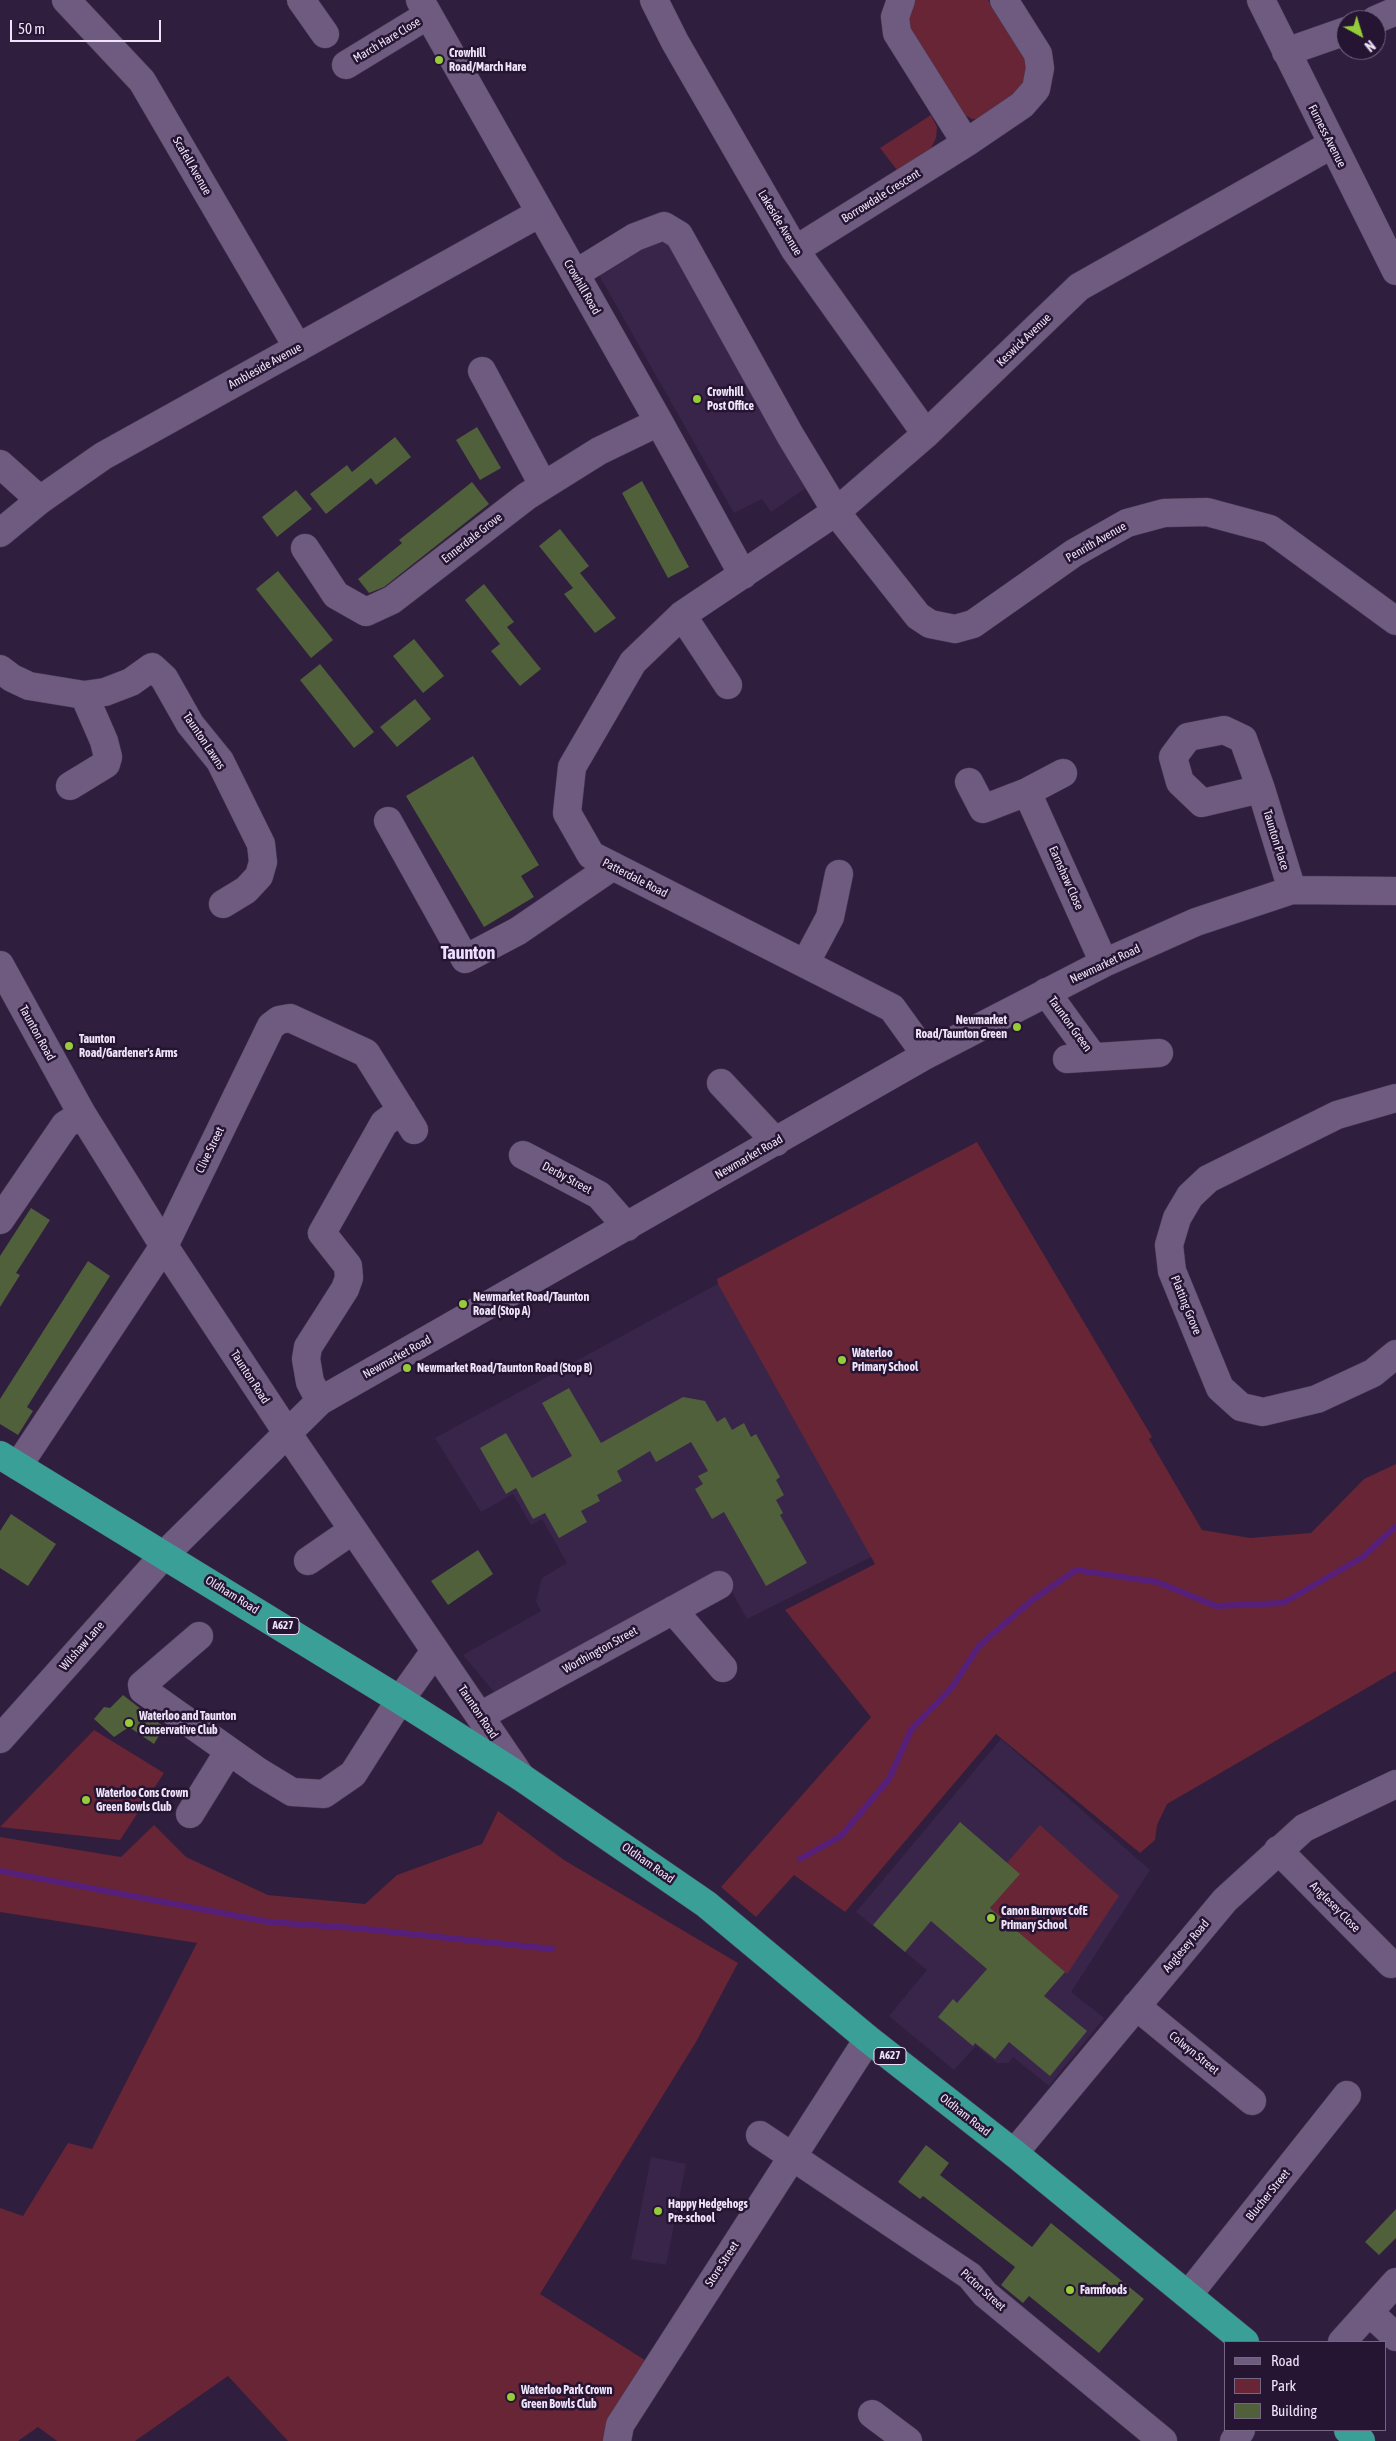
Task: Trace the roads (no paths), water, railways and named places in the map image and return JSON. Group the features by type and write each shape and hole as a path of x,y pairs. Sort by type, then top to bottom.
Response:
{"highway":[{"name":"Oldham Road","path":"9,1461 165,1554 400,1700 521,1777 706,1904 868,2039 1014,2152 1244,2341"},
{"path":"1349,2431 1361,2441"}],"street":[{"name":"Scafell Avenue","path":"66,0 142,81 298,348"},
{"path":"301,0 325,34"},
{"name":"Lakeside Avenue","path":"654,0 675,42 795,250 926,434"},
{"path":"901,0 895,16 897,33 966,142"},
{"name":"Borrowdale Crescent","path":"795,250 1022,105 1036,89 1040,68 1038,54 1004,0"},
{"name":"Furness Avenue","path":"1261,0 1331,145 1380,236 1396,271"},
{"name":"March Hare Close","path":"346,65 424,8"},
{"name":"Crowhill Road","path":"424,8 659,422 743,575"},
{"path":"1286,52 1336,34"},
{"name":"Keswick Avenue","path":"743,575 837,511 926,434 1079,286 1331,145"},
{"name":"Ambleside Avenue","path":"0,533 40,500 103,456 540,213"},
{"name":"Penrith Avenue","path":"575,274 635,237 664,226 679,235 790,435 837,511 918,616 930,624 955,629 973,624 1074,553 1128,523 1164,513 1207,512 1270,529 1396,620"},
{"path":"482,371 543,486"},
{"name":"Ennerdale Grove","path":"305,548 336,596 366,612 392,600 527,496 600,451 659,422"},
{"path":"0,464 40,500"},
{"name":"Patterdale Road","path":"743,575 682,615 633,662 572,767 568,813 590,855 892,1008 926,1054"},
{"path":"682,615 728,685"},
{"name":"Taunton Lawns","path":"0,669 12,678 29,686 84,695 105,692 131,682 152,667 164,678 173,690 190,724 220,761 261,844 263,862 259,876 246,890 223,904"},
{"path":"70,786 106,764 108,757 104,741 84,695"},
{"path":"970,782 984,809 1027,792 1063,774"},
{"name":"Taunton Place","path":"1261,789 1292,890"},
{"name":"Earnshaw Close","path":"1027,792 1104,963"},
{"path":"388,821 465,959 518,931 613,866"},
{"path":"805,964 830,917 839,874"},
{"name":"Newmarket Road","path":"165,1554 320,1401 776,1142 926,1054 1104,963 1196,922 1292,890 1396,891"},
{"name":"Taunton Road","path":"0,965 82,1114 164,1246 288,1434 521,1777"},
{"name":"Taunton Green","path":"1046,992 1093,1057"},
{"name":"Clive Street","path":"9,1461 39,1436 164,1246 271,1026 279,1020 290,1018 366,1052 408,1120 384,1123 322,1233 348,1266 349,1278 308,1347 306,1359 310,1382 320,1401"},
{"name":"Taunton Green","path":"1066,1059 1158,1053"},
{"path":"721,1083 776,1142"},
{"name":"Platting Grove","path":"1396,1098 1337,1115 1208,1179 1190,1196 1177,1218 1169,1245 1172,1271 1220,1388 1241,1407 1263,1412 1317,1399 1373,1373 1396,1354"},
{"path":"1,1215 65,1125 82,1114"},
{"name":"Derby Street","path":"524,1155 599,1195 627,1227"},
{"path":"308,1561 353,1530"},
{"name":"Wilshaw Lane","path":"0,1739 165,1554"},
{"name":"Worthington Street","path":"480,1716 719,1585"},
{"path":"673,1610 723,1668"},
{"path":"200,1636 142,1687 144,1693 259,1772 292,1792 324,1794 353,1774 400,1700 435,1651"},
{"path":"190,1814 229,1751"},
{"name":"Anglesey Road","path":"1014,2152 1225,1900 1304,1828 1396,1784"},
{"name":"Anglesey Close","path":"1278,1850 1391,1964"},
{"name":"Colwyn Street","path":"1136,2006 1252,2101"},
{"name":"Store Street","path":"617,2441 620,2425 791,2156 868,2039"},
{"name":"Blucher Street","path":"1188,2295 1347,2095"},
{"name":"Picton Street","path":"760,2135 970,2276 985,2294 1163,2441"},
{"path":"1343,2341 1396,2282"},
{"path":"1369,2312 1396,2337"},
{"path":"872,2414 908,2441"}],"waterway":[{"path":"800,1859 841,1836 889,1779 911,1730 953,1686 979,1646 1031,1601 1076,1570 1157,1582 1216,1606 1283,1603 1363,1557 1396,1526"},
{"path":"0,1871 269,1922 355,1928 552,1949"}],"place":[{"name":"Crowhill Road/March Hare","path":"439,60"},
{"name":"Crowhill Post Office","path":"697,399"},
{"name":"Newmarket Road/Taunton Green","path":"1017,1027"},
{"name":"Taunton Road/Gardener's Arms","path":"69,1046"},
{"name":"Newmarket Road/Taunton Road (Stop A)","path":"463,1304"},
{"name":"Waterloo Primary School","path":"842,1360"},
{"name":"Newmarket Road/Taunton Road (Stop B)","path":"407,1368"},
{"name":"Waterloo and Taunton Conservative Club","path":"129,1723"},
{"name":"Waterloo Cons Crown Green Bowls Club","path":"86,1800"},
{"name":"Canon Burrows CofE Primary School","path":"991,1918"},
{"name":"Happy Hedgehogs Pre-school","path":"658,2211"},
{"name":"Farmfoods","path":"1070,2290"},
{"name":"Waterloo Park Crown Green Bowls Club","path":"511,2397"}],"district":[{"name":"Taunton","path":"468,953"}]}
